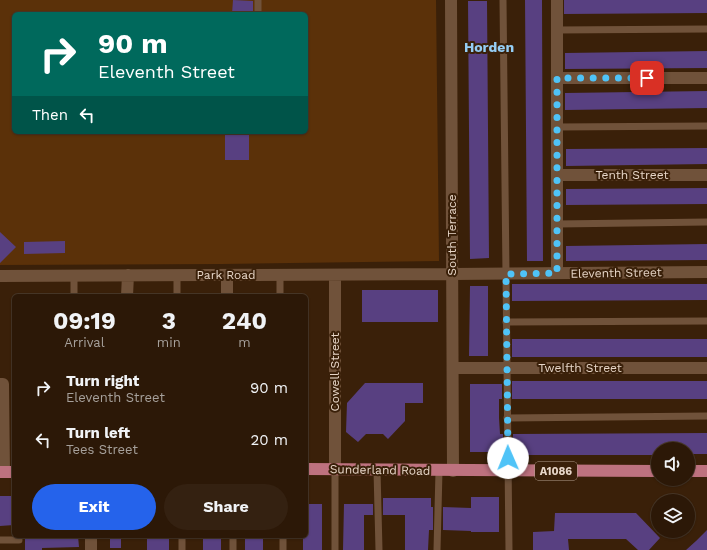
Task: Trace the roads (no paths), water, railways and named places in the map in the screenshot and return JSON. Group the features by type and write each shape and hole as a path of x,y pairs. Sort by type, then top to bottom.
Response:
{"main road":[{"name":"Sunderland Road","path":"308,469 453,471"},
{"name":"A1086","path":"453,471 651,471"},
{"path":"695,471 707,471"}],"street":[{"name":"South Terrace","path":"451,0 453,471"},
{"path":"557,0 557,273"},
{"path":"557,78 707,78"},
{"name":"Tenth Street","path":"557,176 707,175"},
{"name":"Eleventh Street","path":"453,274 707,272"},
{"name":"Park Road","path":"0,276 453,274"},
{"path":"227,275 227,294"},
{"name":"Cowell Street","path":"335,469 336,275"},
{"path":"127,294 128,276"},
{"name":"Twelfth Street","path":"453,368 707,368"},
{"path":"0,384 3,384 6,472"},
{"path":"91,538 91,550"}],"lane":[{"path":"258,0 258,12"},
{"path":"503,0 508,550"},
{"path":"557,30 707,29"},
{"path":"557,126 707,126"},
{"path":"557,224 707,222"},
{"path":"177,275 177,294"},
{"path":"280,275 280,294"},
{"path":"74,276 74,294"},
{"path":"506,322 707,321"},
{"path":"507,418 707,416"},
{"path":"335,469 335,550"},
{"path":"377,470 379,550"},
{"path":"437,550 439,471"},
{"path":"182,538 182,550"},
{"path":"233,550 234,538"},
{"path":"283,538 283,550"},
{"path":"0,540 19,540"}],"district":[{"name":"Horden","path":"489,47"}]}
